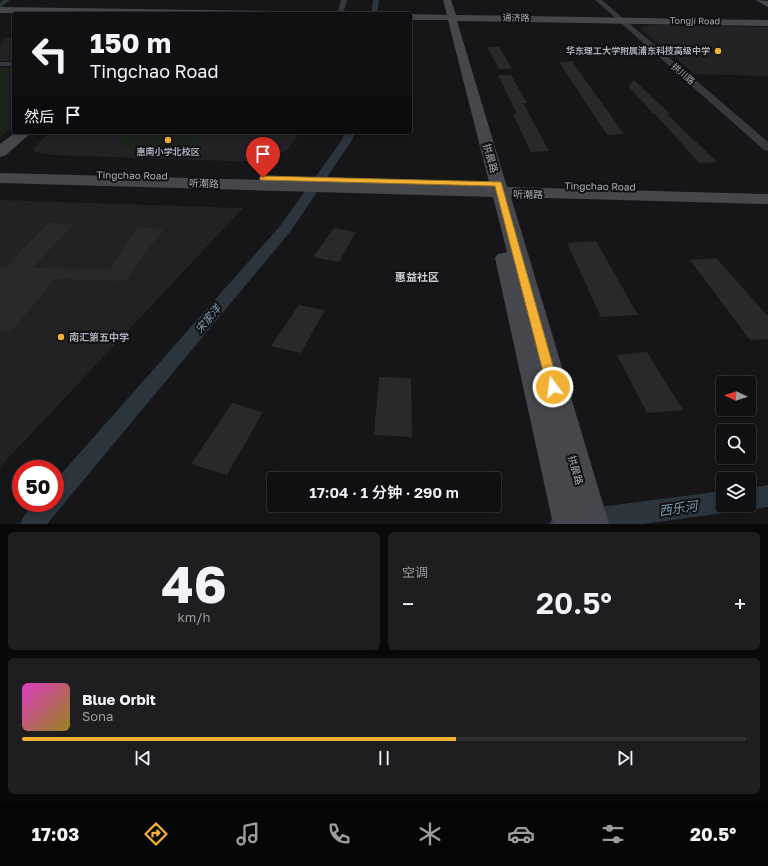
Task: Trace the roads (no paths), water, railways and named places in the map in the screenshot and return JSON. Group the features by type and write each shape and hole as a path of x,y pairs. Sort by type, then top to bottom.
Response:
{"main road":[{"name":"拱晨路","path":"438,0 447,17 493,188 526,283 564,460 570,524"},
{"name":"拱晨路","path":"447,0 447,17"},
{"path":"759,0 768,4"},
{"path":"170,12 180,4"},
{"path":"0,10 118,12"},
{"name":"通济路","path":"412,17 622,20"},
{"name":"Tongji Road","path":"622,20 768,22"},
{"path":"0,152 22,134"},
{"name":"Tingchao Road","path":"0,173 274,182"},
{"name":"听潮路","path":"0,178 360,184 768,199"},
{"name":"Tingchao Road","path":"493,188 768,190"},
{"name":"拱晨路","path":"564,460 592,524"}],"street":[{"path":"341,12 344,0"},
{"name":"拱川路","path":"598,0 768,148"},
{"path":"0,64 12,64"}],"waterway":[{"path":"0,6 7,0"},
{"name":"宋家洋","path":"374,12 376,0"},
{"name":"宋家洋","path":"64,487 285,229 347,140 349,134"},
{"name":"西乐河","path":"756,498 768,496"},
{"name":"西乐河","path":"561,524 716,503"},
{"name":"宋家洋","path":"32,524 42,512"}],"place":[{"name":"华东理工大学附属浦东科技高级中学","path":"718,51"},
{"name":"惠南小学北校区","path":"168,140"},
{"name":"南汇第五中学","path":"61,337"}],"district":[{"name":"惠益社区","path":"417,277"}]}
